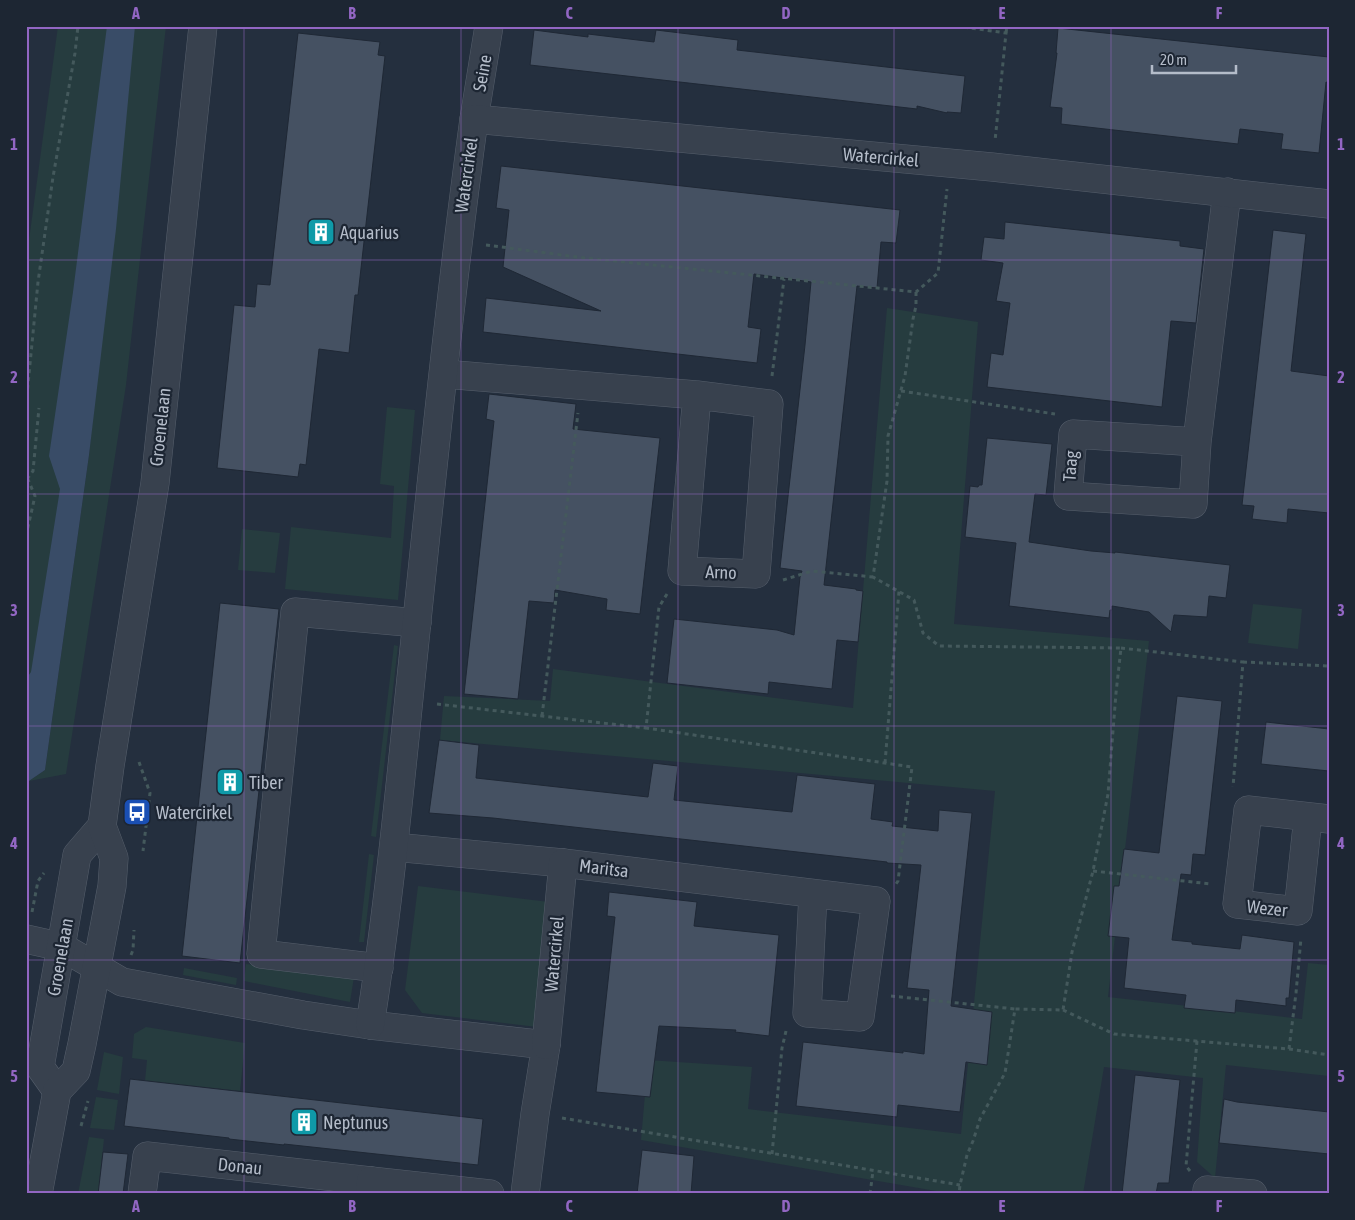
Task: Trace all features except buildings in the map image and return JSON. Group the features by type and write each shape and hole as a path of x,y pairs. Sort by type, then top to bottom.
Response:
{"street":[{"name":"Groenelaan","path":"102,826 78,855 40,1067 57,1091 76,1071 112,886 114,858 102,826 154,483 203,26"},
{"name":"Seine","path":"474,119 490,26"},
{"name":"Watercirkel","path":"370,1025 394,847 457,242 474,119 992,167 1329,204"},
{"name":"Taag","path":"1197,442 1072,434 1068,496 1193,504 1197,442 1227,192"},
{"path":"444,374 697,395 769,404"},
{"name":"Arno","path":"697,395 682,571 756,574 769,404"},
{"path":"379,968 261,954 295,612 417,623"},
{"name":"Wezer","path":"1248,810 1319,818 1298,911 1237,904 1248,810"},
{"name":"Maritsa","path":"394,847 563,863 876,901"},
{"name":"Watercirkel","path":"525,1194 534,1114 546,1045 563,863"},
{"path":"813,894 807,1013 860,1017 876,901"},
{"path":"26,939 62,947 122,982 303,1016 546,1045"},
{"path":"38,1194 57,1091"},
{"name":"Donau","path":"142,1194 147,1156 370,1187 490,1194"},
{"path":"1207,1192 1253,1194"}],"path":[{"path":"26,405 38,282 78,26"},
{"path":"956,26 1006,32"},
{"path":"992,167 1007,26"},
{"path":"457,242 585,258 916,292 938,273 950,164"},
{"path":"769,404 784,279"},
{"path":"873,577 887,481 888,436 905,376 916,306 916,292"},
{"path":"542,716 581,385"},
{"path":"900,391 1062,415 1072,434"},
{"path":"26,536 35,496 27,478 33,471 39,408"},
{"path":"646,728 658,607 682,571"},
{"path":"756,574 782,580 812,571 873,577 914,600 923,633 939,646 1121,648 1243,662 1329,666"},
{"path":"885,764 899,591"},
{"path":"1063,1010 1072,952 1093,871 1108,794 1121,648"},
{"path":"1243,662 1233,790 1248,810"},
{"path":"409,701 646,728 912,767 898,881 876,901"},
{"path":"1093,871 1239,886"},
{"path":"1289,1049 1302,936 1298,911"},
{"path":"863,993 1014,1009 1063,1010 1114,1034 1289,1049 1329,1055"},
{"path":"959,1194 967,1155 980,1119 1006,1073 1014,1009"},
{"path":"772,1154 782,1048 788,1021 807,1013"},
{"path":"1197,1041 1186,1166 1207,1192"},
{"path":"534,1114 960,1185"},
{"path":"870,1194 873,1171"}],"green space":[{"path":"58,26 109,26 63,490 34,674 26,686 26,262"},
{"path":"134,26 166,26 126,385 66,774 29,781 45,770 89,455"},
{"path":"887,308 978,322 954,624 1149,641 1108,997 1302,1019 1308,963 1329,965 1329,1076 1226,1065 1215,1178 1197,1162 1203,1078 1104,1067 1083,1194 936,1194 936,1191 641,1140 648,1060 752,1067 748,1109 961,1134 995,791 440,740 444,696 550,701 553,669 853,708"},
{"path":"387,407 415,410 398,600 285,589 291,527 391,538 394,486 380,484"},
{"path":"242,529 280,533 275,573 238,570"},
{"path":"1253,604 1302,609 1298,649 1248,643"},
{"path":"394,645 398,646 376,837 371,836"},
{"path":"369,854 374,855 364,942 359,942"},
{"path":"418,886 549,902 537,1027 422,1013 405,990"},
{"path":"246,964 354,977 350,1002 244,981"},
{"path":"184,968 237,978 236,985 183,975"},
{"path":"146,1027 245,1043 240,1091 145,1081 147,1060 132,1058 134,1034"},
{"path":"104,1052 123,1057 119,1094 97,1090"},
{"path":"96,1097 118,1100 114,1130 90,1128"},
{"path":"89,1137 104,1139 98,1194 78,1194"}],"water":[{"path":"107,26 135,26 116,229 89,455 45,770 26,783 26,679 31,672 60,489 49,456 73,292"}],"place":[{"name":"Aquarius","path":"321,232"},
{"name":"Tiber","path":"230,782"},
{"name":"Watercirkel","path":"137,812"},
{"name":"Neptunus","path":"304,1122"}]}
